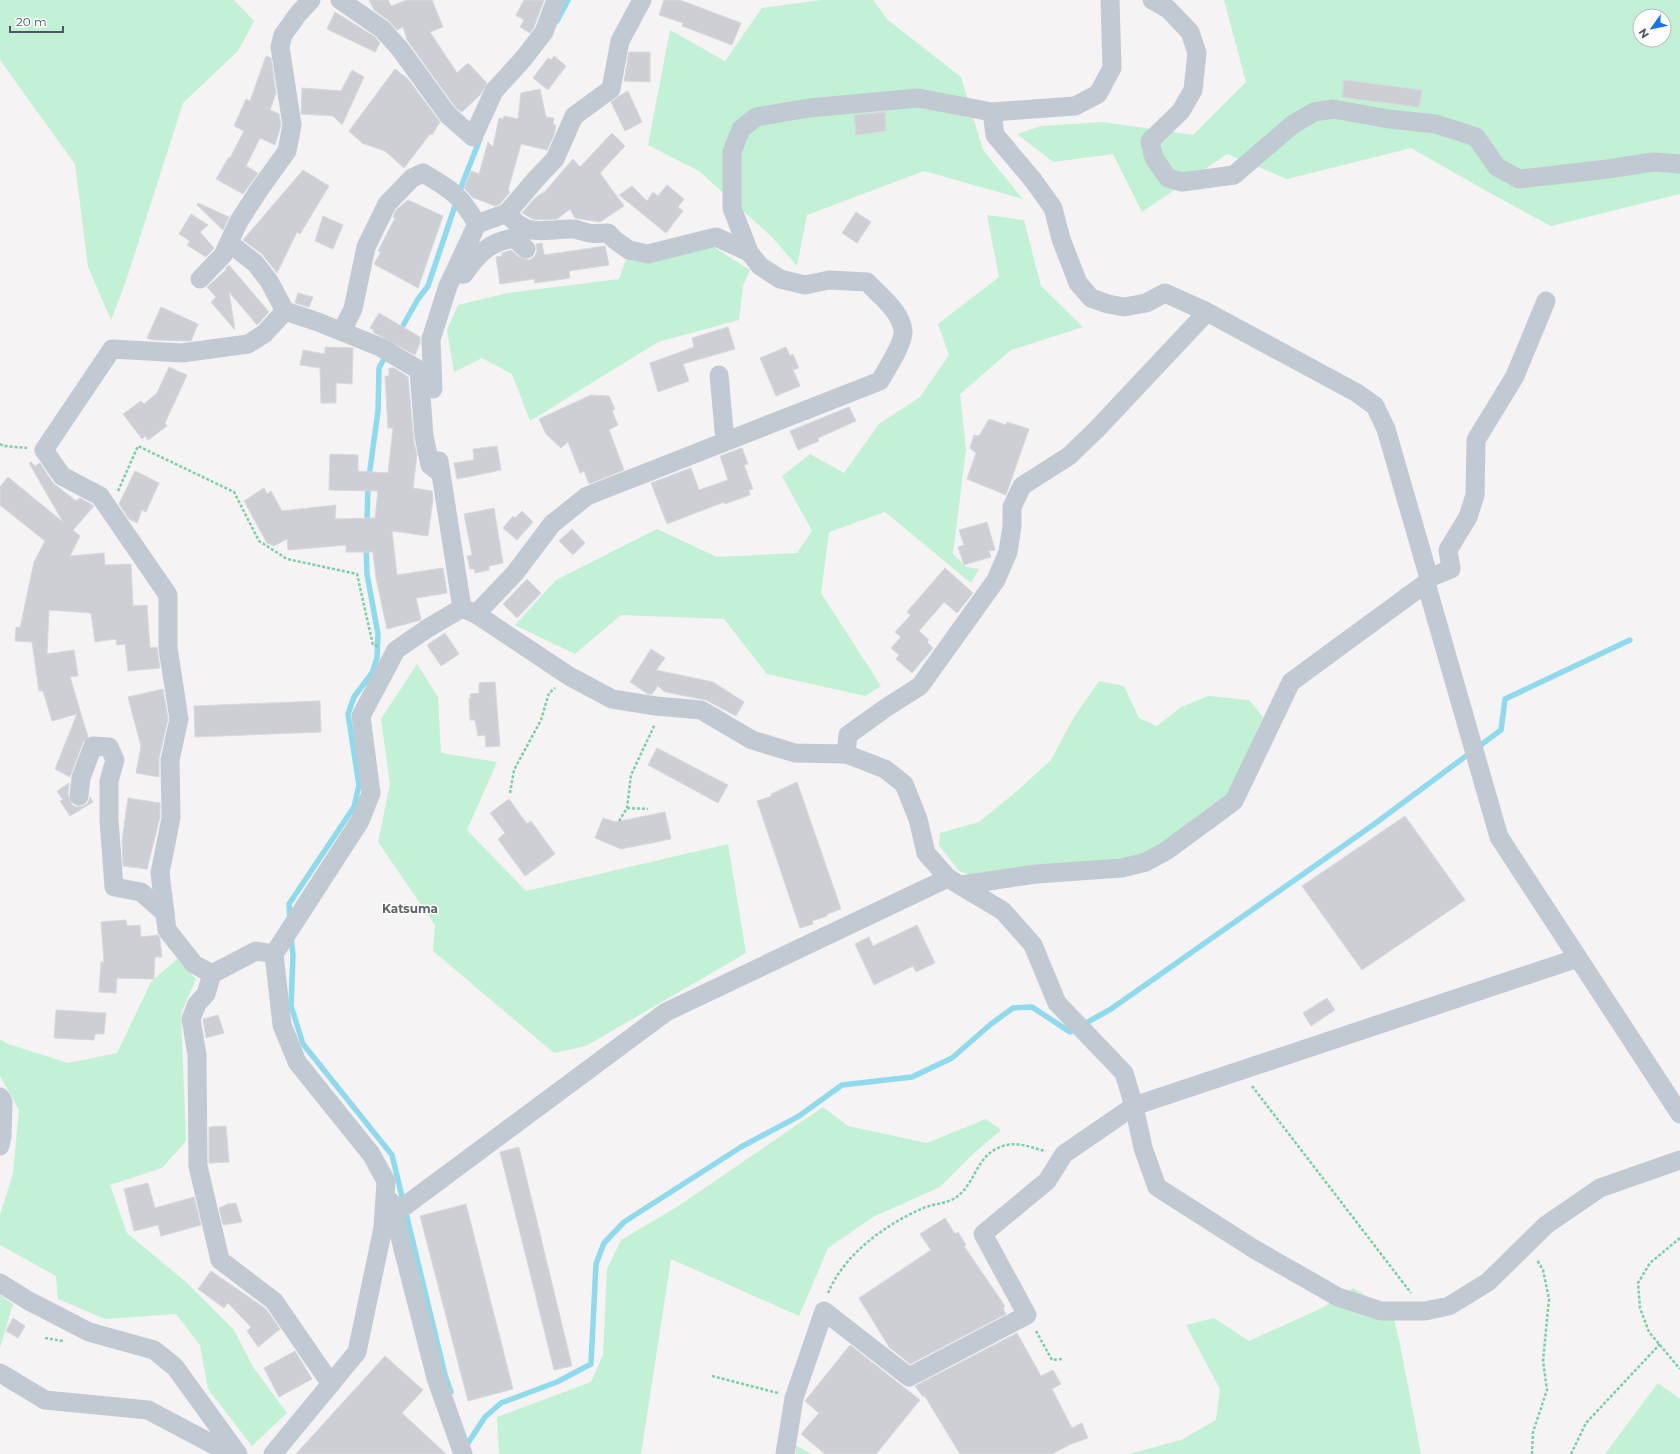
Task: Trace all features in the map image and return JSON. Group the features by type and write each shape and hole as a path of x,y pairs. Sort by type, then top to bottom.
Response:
{"street":[{"path":"200,279 223,255 239,221 287,151 292,125 280,48 284,35 298,14 311,0"},
{"path":"340,0 382,29 400,49 448,115 472,137 494,91 524,58 544,32 556,0"},
{"path":"642,0 620,41 611,89 574,116 555,159 507,213 477,224 448,286 430,339 431,370 440,473 469,611 569,676 612,699 663,707 701,710 752,740 795,753 846,754 885,769 904,784 918,819 926,853 955,881 1003,911 1033,945 1057,1003 1124,1073 1144,1148 1157,1187 1254,1249 1338,1297 1382,1312 1425,1310 1449,1306 1488,1282 1546,1225 1600,1188 1680,1160"},
{"path":"463,1454 436,1378 386,1181 371,1154 297,1062 282,1025 274,954 362,814 370,793 361,716 396,650 428,628 469,611 515,573 552,524 587,496 880,381 896,355 903,332 895,312 867,282 829,280 805,285 780,279 760,266 749,252 732,208 732,152 741,129 756,117 809,108 918,98 992,112 1075,106 1098,94 1112,68 1110,0"},
{"path":"1152,0 1168,10 1190,32 1197,53 1193,90 1181,111 1150,141 1154,158 1168,178 1182,182 1234,175 1292,125 1314,112 1333,110 1389,119 1436,124 1476,137 1497,167 1519,179 1608,169 1653,162 1680,164"},
{"path":"992,112 995,135 1033,180 1053,208 1061,239 1078,283 1091,298 1108,304 1124,307 1146,303 1165,293 1207,312 1357,393 1375,406 1386,429 1499,837 1680,1114"},
{"path":"342,331 353,309 366,247 387,204 412,178 423,173 451,190 466,204 477,224"},
{"path":"507,213 514,222 527,230 547,232 574,229 589,233 608,233 629,250 648,254 716,237 749,252"},
{"path":"454,274 464,274 475,258 499,240 514,238 526,249"},
{"path":"229,243 255,263 269,281 285,311 342,331 380,347 419,370 424,436 430,465 440,473"},
{"path":"394,1214 666,1012 955,881 1122,868 1146,862 1166,851 1234,801 1291,682 1428,581 1451,569 1448,550 1468,517 1475,494 1476,440 1515,376 1546,301"},
{"path":"212,974 194,964 167,930 160,873 171,818 170,760 179,719 168,648 168,595 100,496 62,476 44,450 112,349 182,353 248,344 264,334 285,311"},
{"path":"846,754 848,735 887,707 920,686 996,580 1008,552 1012,526 1012,507 1022,486 1068,456 1097,429 1207,312"},
{"path":"719,376 725,441"},
{"path":"79,796 81,778 93,746 109,747 115,760 109,781 109,812 114,887 141,892 165,913"},
{"path":"274,954 256,951 212,974 206,994 197,1004 191,1019 197,1055 198,1166 220,1260 274,1301 332,1384"},
{"path":"785,1454 794,1398 824,1311 909,1377 1027,1315 983,1234 1047,1181 1064,1154 1134,1106 1578,958"},
{"path":"0,1097 3,1102 2,1136 0,1146"},
{"path":"273,1454 357,1352 383,1228 386,1181"},
{"path":"0,1283 89,1332 154,1350 175,1367 238,1454"},
{"path":"0,1373 45,1400 148,1410 231,1454"}],"path":[{"path":"0,444 4,446 44,450"},
{"path":"105,504 117,493 138,446 234,492 259,540 287,559 357,574 373,645 396,650"},
{"path":"510,793 514,770 541,720 549,693 569,676"},
{"path":"619,821 627,808 631,775 663,707"},
{"path":"627,808 648,809"},
{"path":"1240,1071 1425,1310"},
{"path":"824,1311 828,1292 840,1270 869,1241 900,1220 922,1208 955,1198 966,1188 984,1158 995,1149 1016,1143 1064,1154"},
{"path":"1680,1238 1650,1263 1638,1283 1640,1308 1649,1332 1680,1369"},
{"path":"1527,1243 1543,1270 1549,1299 1543,1361 1547,1390 1533,1432 1532,1454"},
{"path":"1027,1315 1052,1360 1063,1359"},
{"path":"1571,1454 1586,1423 1660,1344"},
{"path":"712,1376 794,1398"}],"green space":[{"path":"0,0 234,0 254,21 238,51 183,103 126,281 111,320 88,267 75,164 0,60"},
{"path":"821,0 873,0 888,20 961,77 983,150 1023,199 924,171 807,215 797,266 772,237 699,171 648,145 670,30 725,61 762,8"},
{"path":"1224,0 1680,0 1680,194 1551,226 1411,148 1287,179 1227,154 1142,212 1113,154 1053,162 1017,134 1041,126 1103,122 1193,135 1246,82"},
{"path":"987,215 1024,220 1041,286 1083,327 1011,350 960,394 966,449 953,554 966,567 979,569 971,583 885,512 829,532 821,593 881,686 865,696 767,674 724,619 621,615 575,654 515,625 556,580 657,529 717,557 797,553 812,531 782,476 810,454 844,473 879,424 920,397 949,355 938,324 999,277"},
{"path":"712,246 750,270 743,286 739,320 658,342 530,421 512,374 482,358 454,372 447,330 458,305 507,293 619,279 627,257"},
{"path":"417,664 438,697 441,753 497,762 467,830 526,891 728,844 746,953 586,1046 554,1053 433,951 435,925 378,842 390,784 381,719"},
{"path":"1099,681 1124,686 1139,718 1157,726 1181,707 1208,696 1249,700 1263,717 1237,778 1226,798 1151,851 1133,858 972,876 959,871 939,845 940,833 979,822 1016,792 1051,760 1074,717"},
{"path":"177,959 196,979 181,1013 186,1141 162,1168 110,1185 127,1233 186,1282 234,1330 253,1367 287,1413 252,1446 208,1389 200,1345 176,1314 105,1319 58,1299 56,1276 0,1245 0,1215 13,1173 19,1110 0,1076 0,1039 8,1044 68,1063 117,1053 151,982"},
{"path":"823,1107 848,1126 927,1143 986,1119 1001,1130 973,1154 940,1187 873,1217 828,1248 799,1316 671,1259 641,1454 499,1454 497,1417 591,1382 603,1355 607,1269 621,1240 677,1207"},
{"path":"1353,1288 1392,1311 1400,1344 1421,1454 1129,1454 1181,1440 1216,1420 1220,1389 1186,1325 1214,1318 1249,1341 1322,1308"},
{"path":"0,1295 13,1304 0,1348"},
{"path":"1658,1383 1680,1399 1680,1454 1605,1454"},
{"path":"795,1445 811,1454 796,1454"}],"building":[{"path":"369,0 388,0 391,6 407,0 432,0 443,27 430,32 457,73 468,63 487,83 480,95 462,112 456,108 407,40 403,27 397,30 388,20 374,10"},
{"path":"524,0 544,0 534,27 530,33 520,27 524,20 516,15"},
{"path":"664,0 680,0 741,23 732,45 682,26 683,23 659,15"},
{"path":"335,12 375,37 380,43 375,52 327,29"},
{"path":"629,52 650,52 650,82 624,81"},
{"path":"266,56 271,58 276,93 270,110 279,114 281,125 275,145 260,138 246,166 258,173 243,194 216,179 229,157 230,158 244,131 234,126 246,99 250,101"},
{"path":"554,56 566,66 548,90 533,78 548,58 551,60"},
{"path":"395,69 408,79 440,122 432,135 430,134 404,168 385,151 362,143 349,131"},
{"path":"352,70 364,77 342,125 333,116 301,114 302,88 341,91"},
{"path":"1344,80 1422,90 1419,107 1342,97"},
{"path":"540,89 546,117 554,118 553,124 556,125 554,135 547,150 521,144 508,190 510,192 500,204 495,206 472,197 464,188 471,171 479,174 488,142 493,147 499,118 503,119 504,116 518,119 521,93"},
{"path":"628,91 642,122 625,131 611,102"},
{"path":"885,112 886,131 856,135 854,115"},
{"path":"612,133 625,146 600,173 624,206 600,222 575,218 570,209 557,219 545,220 533,219 522,213 534,199 543,192 542,195 573,159 580,167"},
{"path":"303,170 329,186 300,234 297,232 277,273 262,254 243,240"},
{"path":"667,185 684,199 678,207 683,211 666,233 619,195 632,186 647,201 653,192 658,196"},
{"path":"408,200 443,216 418,288 374,264 381,252 378,251 395,218 393,217 396,210"},
{"path":"198,203 229,217 223,230 197,205"},
{"path":"856,212 871,222 857,243 842,233"},
{"path":"191,214 208,225 200,232 214,248 206,257 187,245 190,241 179,234"},
{"path":"323,216 343,225 333,249 315,241"},
{"path":"542,243 544,255 605,246 609,265 569,271 570,278 535,283 534,279 500,284 496,257 502,256 502,253 511,250 519,257 529,260 534,257 537,252 536,244"},
{"path":"229,265 269,312 257,325 229,292 235,330 211,302 216,297 207,287 227,269 225,269"},
{"path":"298,293 313,297 309,307 295,303"},
{"path":"161,307 198,324 191,341 153,340 147,338"},
{"path":"379,313 420,337 420,343 415,355 373,332 374,330 370,328"},
{"path":"728,327 735,349 683,364 689,381 658,392 650,363 694,347 692,338"},
{"path":"325,347 353,348 352,384 336,383 336,403 321,403 320,368 300,365 303,350 325,354"},
{"path":"786,347 790,356 793,354 799,368 793,370 800,386 776,396 760,358"},
{"path":"169,367 187,375 165,423 167,426 148,440 145,436 142,439 123,414 141,401 144,404 157,393"},
{"path":"389,368 394,368 408,377 414,443 417,454 413,488 432,491 433,499 428,536 392,531 397,575 443,568 447,593 416,598 421,620 387,629 376,578 373,552 346,552 346,545 288,550 287,539 274,546 267,543 244,501 264,488 267,494 271,491 282,511 336,505 335,519 375,518 378,491 329,490 330,454 358,455 358,471 388,473 393,428 388,428 385,376 389,376"},
{"path":"591,395 609,396 615,409 612,411 618,425 609,430 624,470 589,484 584,471 580,473 568,442 561,448 546,434 539,419"},
{"path":"849,407 856,421 818,438 819,441 798,450 790,431"},
{"path":"989,419 1006,425 1007,422 1029,429 1006,495 967,479 976,453 970,448 974,435 979,436"},
{"path":"497,446 501,470 457,479 454,463 474,460 473,449"},
{"path":"742,448 748,464 744,465 753,489 749,490 750,495 725,504 724,502 667,524 651,483 691,468 699,490 728,480 720,456"},
{"path":"31,462 35,466 40,463 53,483 76,501 80,498 94,506 73,530 80,536 70,556 104,553 105,565 131,564 133,606 147,605 150,648 157,647 160,668 128,671 125,644 117,645 116,639 95,642 91,613 49,610 47,654 74,650 78,676 70,677 88,737 83,742 70,777 55,769 77,714 52,721 43,691 39,691 32,642 15,641 16,627 20,628 34,562 45,541 0,505 0,487 8,477 63,522 29,463"},
{"path":"135,471 159,483 146,512 142,510 137,523 129,519 119,504"},
{"path":"494,508 503,563 489,566 489,570 475,573 474,569 470,569 467,556 472,555 464,514"},
{"path":"522,511 533,522 517,540 503,528 513,516 515,518"},
{"path":"987,522 995,550 989,551 991,557 964,565 958,547 964,545 959,530"},
{"path":"572,529 585,543 573,555 559,541"},
{"path":"945,568 973,593 957,613 944,602 919,631 929,640 927,642 933,648 912,673 896,659 899,655 891,648 901,637 895,632 911,615 907,612"},
{"path":"527,579 541,593 517,618 503,604"},
{"path":"445,633 459,654 441,666 427,645"},
{"path":"651,649 665,658 656,670 713,682 744,702 736,716 706,700 665,692 658,686 652,694 648,694 630,682"},
{"path":"495,682 500,746 486,747 485,735 478,736 475,720 470,720 469,698 471,698 470,694 479,693 479,683"},
{"path":"163,689 168,719 159,758 159,777 136,773 141,746 128,697"},
{"path":"320,701 321,732 195,737 194,706"},
{"path":"657,748 728,785 718,803 648,765"},
{"path":"797,782 841,909 812,921 813,924 800,928 757,801 772,796 771,794"},
{"path":"69,783 68,795 72,805 77,807 83,806 88,803 90,797 93,802 70,816 60,801 63,800 57,791"},
{"path":"128,798 160,803 160,817 147,869 123,866 122,841"},
{"path":"509,799 527,824 531,821 555,854 525,876 498,839 505,833 490,813"},
{"path":"665,812 671,839 621,849 595,838 603,818 615,822"},
{"path":"1405,816 1465,900 1362,970 1302,886"},
{"path":"126,920 127,926 140,925 141,937 158,935 160,939 162,957 155,957 154,979 117,978 116,993 99,992 101,962 104,962 101,922"},
{"path":"917,925 935,963 916,972 913,966 874,985 855,944 869,937 873,946"},
{"path":"1327,998 1335,1010 1311,1026 1303,1013"},
{"path":"56,1010 106,1013 104,1034 95,1034 94,1040 54,1038"},
{"path":"218,1015 224,1033 206,1038 203,1019"},
{"path":"226,1126 229,1162 209,1163 209,1127"},
{"path":"519,1147 572,1366 554,1370 500,1152"},
{"path":"148,1183 155,1208 194,1197 201,1225 161,1236 158,1225 134,1231 124,1189"},
{"path":"230,1203 236,1203 242,1222 223,1225 219,1208"},
{"path":"466,1204 513,1389 468,1401 420,1216"},
{"path":"945,1218 955,1234 958,1232 966,1245 964,1246 1005,1306 1003,1308 1006,1314 910,1364 889,1347 859,1298 931,1250 920,1234"},
{"path":"211,1271 266,1309 280,1329 258,1347 247,1331 251,1327 228,1303 224,1308 198,1289"},
{"path":"13,1318 25,1326 18,1338 6,1331"},
{"path":"1017,1333 1041,1376 1053,1370 1061,1384 1052,1389 1072,1428 1082,1423 1088,1438 1069,1445 1052,1454 960,1454 924,1395 923,1397 915,1386"},
{"path":"850,1345 920,1400 876,1454 825,1454 801,1434 819,1413 805,1401"},
{"path":"295,1351 312,1379 279,1397 264,1368"},
{"path":"385,1356 423,1390 402,1413 446,1454 296,1454"}],"waterway":[{"path":"557,21 568,0"},
{"path":"367,525 368,484 378,411 379,368 418,299 428,286 463,182 480,139"},
{"path":"290,920 289,904 354,807 359,785 348,714 354,697 372,673 377,658 378,634 367,574 366,545"},
{"path":"468,1443 485,1417 501,1403 557,1382 591,1364 596,1264 604,1243 624,1222 741,1147 799,1116 842,1085 912,1077 952,1058 991,1024 1013,1008 1032,1007 1070,1032 1111,1009 1373,825 1501,730 1505,699 1630,640"},
{"path":"291,937 293,955 291,1006 303,1044 392,1155 445,1375 451,1392"}],"district":[{"name":"Katsuma","path":"410,908"}]}
